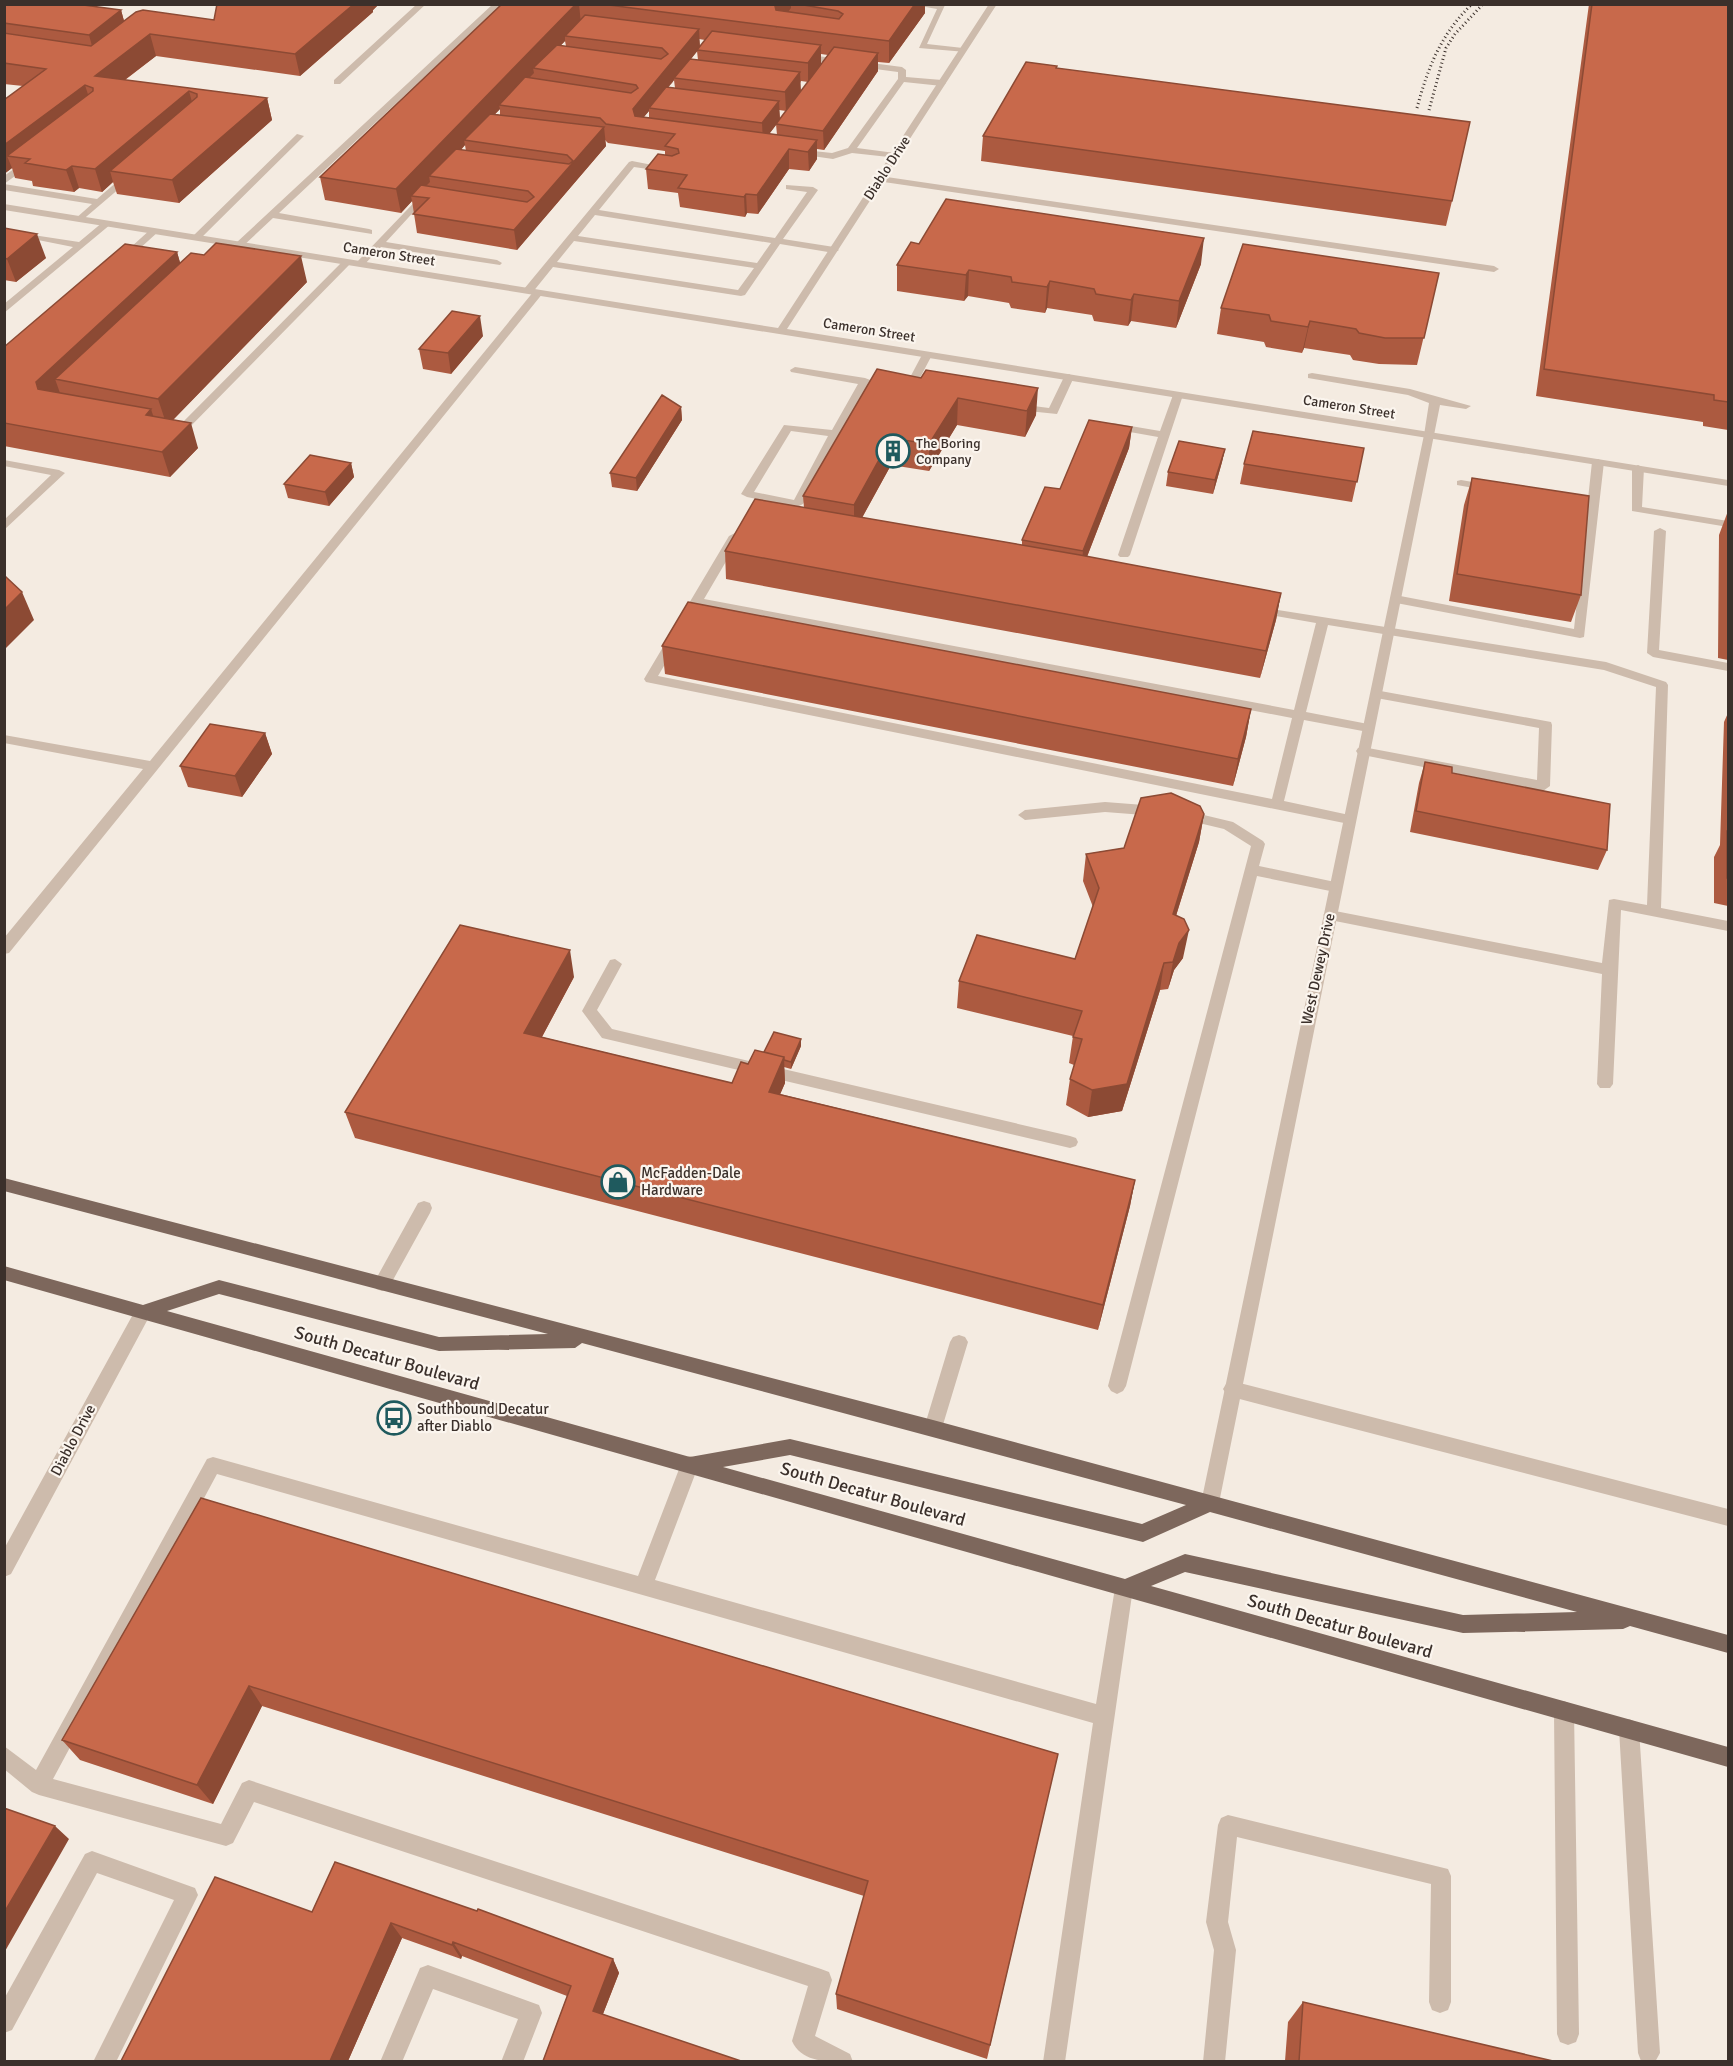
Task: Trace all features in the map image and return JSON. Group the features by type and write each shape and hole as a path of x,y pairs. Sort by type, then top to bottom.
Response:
{"main road":[{"path":"4,1184 933,1428 1728,1644"},
{"name":"South Decatur Boulevard","path":"4,1273 1728,1757"},
{"path":"143,1312 219,1287 439,1344 595,1340"},
{"path":"690,1464 790,1447 1143,1533 1210,1503"},
{"path":"1124,1588 1185,1563 1463,1624 1641,1620"}],"street":[{"path":"337,82 422,4"},
{"path":"913,4 942,8 922,46 963,50"},
{"name":"Diablo Drive","path":"781,331 993,4"},
{"path":"215,256 272,215 496,6"},
{"path":"786,55 902,70 902,79 851,150"},
{"path":"824,69 830,61"},
{"path":"902,79 942,83"},
{"path":"196,238 300,136"},
{"path":"789,150 833,156 851,150 895,156"},
{"path":"4,182 40,153"},
{"path":"4,949 533,292 550,264 632,164 674,170"},
{"path":"80,219 135,171"},
{"path":"880,178 1494,269"},
{"path":"360,264 435,184"},
{"path":"4,187 99,202"},
{"path":"550,264 741,293 813,190 789,187"},
{"path":"421,199 432,201"},
{"name":"Cameron Street","path":"4,207 1728,483"},
{"path":"592,212 834,250"},
{"path":"272,215 369,232"},
{"path":"4,310 106,224"},
{"path":"113,267 154,231"},
{"path":"36,237 81,245"},
{"path":"572,238 760,266"},
{"path":"379,244 497,263"},
{"path":"166,432 177,434 347,262"},
{"path":"795,370 914,389 927,355"},
{"path":"1312,376 1410,392 1435,401 1466,406"},
{"path":"1009,405 1053,412 1069,377"},
{"path":"835,434 788,427 747,494 797,504 865,381"},
{"path":"1124,555 1178,395"},
{"name":"West Dewey Drive","path":"1210,1503 1435,401"},
{"path":"1103,424 1164,435"},
{"path":"1395,599 1580,634 1588,504 1598,462"},
{"path":"4,463 60,473 4,527"},
{"path":"1638,468 1636,509 1728,524"},
{"path":"1461,483 1506,491"},
{"path":"741,527 650,679 1349,819"},
{"path":"1660,531 1653,653 1728,667"},
{"path":"697,601 1368,728"},
{"path":"1241,606 1388,632 1606,666 1662,686 1654,911"},
{"path":"1277,804 1323,620"},
{"path":"1363,751 1543,786 1546,725 1375,694"},
{"path":"4,739 153,766"},
{"path":"1025,815 1106,807 1174,813 1228,825 1258,844 1253,870 1172,1167 1117,1386"},
{"path":"1253,870 1335,887"},
{"path":"1605,1084 1614,904 1728,926"},
{"path":"1329,915 1609,970"},
{"path":"615,964 589,1011 607,1034 1070,1142"},
{"path":"382,1284 424,1208"},
{"name":"Diablo Drive","path":"4,1568 143,1312"},
{"path":"933,1428 959,1342"},
{"path":"1232,1389 1728,1518"},
{"path":"643,1586 690,1464"},
{"path":"39,1785 213,1465 1104,1716"},
{"path":"1054,2061 1124,1588"},
{"path":"1564,1711 1568,2034"},
{"path":"1629,1729 1648,2053"},
{"path":"4,1756 39,1785 226,1836 249,1790 821,1980 802,2042 842,2061"},
{"path":"1214,2061 1225,1950 1217,1922 1228,1825 1441,1876 1440,2002"},
{"path":"4,2022 92,1861 188,1895 104,2061"},
{"path":"391,2061 428,1977 531,2013 512,2061"}],"building":[{"path":"4,4 76,4 121,10 89,35 4,23"},
{"path":"217,4 354,4 295,54 150,34 95,76 267,98 172,180 110,171 197,97 197,94 189,91 95,169 72,166 66,170 25,163 30,159 7,156 93,91 93,88 85,85 4,145 4,100 46,69 4,63 4,33 91,46 136,12 143,10 214,20"},
{"path":"502,4 576,4 396,189 320,177"},
{"path":"601,4 776,4 776,10 839,19 843,14 838,11 798,4 915,4 889,41"},
{"path":"1592,4 1728,4 1728,402 1714,400 1714,395 1544,369"},
{"path":"585,15 699,29 633,109 635,116 817,140 808,152 789,149 757,195 746,194 744,197 678,188 687,175 646,169 658,154 672,156 679,153 678,149 665,146 675,134 606,124 600,118 499,105 525,77 631,93 638,88 636,85 533,68 557,45 661,59 668,54 662,48 565,36"},
{"path":"712,31 821,45 808,63 697,50"},
{"path":"834,47 878,53 823,131 776,124"},
{"path":"690,59 800,72 785,92 674,78"},
{"path":"1026,62 1057,66 1056,68 1470,122 1452,201 983,136"},
{"path":"666,87 779,101 762,123 649,108"},
{"path":"490,114 604,127 514,230 413,214 429,198 411,196 421,185 527,202 534,197 528,191 429,176 456,149 569,164 573,161 567,155 464,140"},
{"path":"946,199 1204,238 1179,301 1134,294 1131,300 1096,294 1094,289 1050,281 1047,287 1012,282 1011,277 969,270 966,275 897,265 911,242 919,244"},
{"path":"4,228 37,234 7,259 4,258"},
{"path":"216,243 301,256 158,399 55,379 191,253 204,255"},
{"path":"125,244 177,252 36,382 38,389 151,409 146,415 191,423 162,452 4,423 4,347"},
{"path":"1243,244 1439,273 1424,338 1385,338 1359,333 1356,329 1310,321 1308,327 1271,321 1269,315 1221,308"},
{"path":"452,311 480,316 448,353 419,349"},
{"path":"877,369 921,378 926,370 1038,388 1027,411 958,398 929,444 891,438 854,505 803,496"},
{"path":"662,395 681,407 636,478 610,473"},
{"path":"1089,420 1132,427 1083,551 1022,540 1045,487 1060,489"},
{"path":"1253,431 1364,448 1357,482 1244,464"},
{"path":"1179,441 1225,449 1215,480 1168,472"},
{"path":"310,455 351,463 325,492 284,484"},
{"path":"1472,478 1589,496 1581,595 1457,574"},
{"path":"755,499 1080,555 1281,593 1266,651 725,551"},
{"path":"6,577 22,592 4,610 4,578"},
{"path":"688,602 1251,709 1238,759 662,646"},
{"path":"210,724 265,733 235,776 180,766"},
{"path":"1425,762 1452,767 1452,773 1610,804 1607,850 1416,811"},
{"path":"1171,793 1200,806 1204,814 1173,914 1184,919 1189,930 1179,943 1173,962 1164,963 1127,1084 1092,1090 1070,1079 1082,1039 1073,1037 1082,1011 959,981 977,935 1075,959 1099,888 1086,854 1124,848 1141,798"},
{"path":"1728,831 1728,878 1727,878"},
{"path":"460,925 570,950 524,1033 732,1083 741,1062 748,1064 755,1050 784,1057 769,1092 1135,1180 1103,1305 345,1112"},
{"path":"774,1032 801,1039 791,1062 784,1060 784,1057 764,1052"},
{"path":"201,1498 1058,1754 990,2045 836,1994 868,1881 249,1686 197,1785 62,1740"},
{"path":"4,1808 55,1826 4,1913"},
{"path":"335,1862 477,1911 478,1909 613,1959 593,2011 741,2061 543,2061 571,1986 453,1942 452,1945 391,1923 330,2061 121,2061 215,1877 312,1912"},
{"path":"1303,2002 1553,2061 1299,2061"}],"railway":[{"path":"1417,108 1437,52 1452,27 1472,4"},
{"path":"1429,110 1446,48 1455,34 1483,4"}],"place":[{"name":"The Boring Company","path":"893,451"},
{"name":"McFadden-Dale Hardware","path":"618,1182"},
{"name":"Southbound Decatur after Diablo","path":"394,1418"}]}
